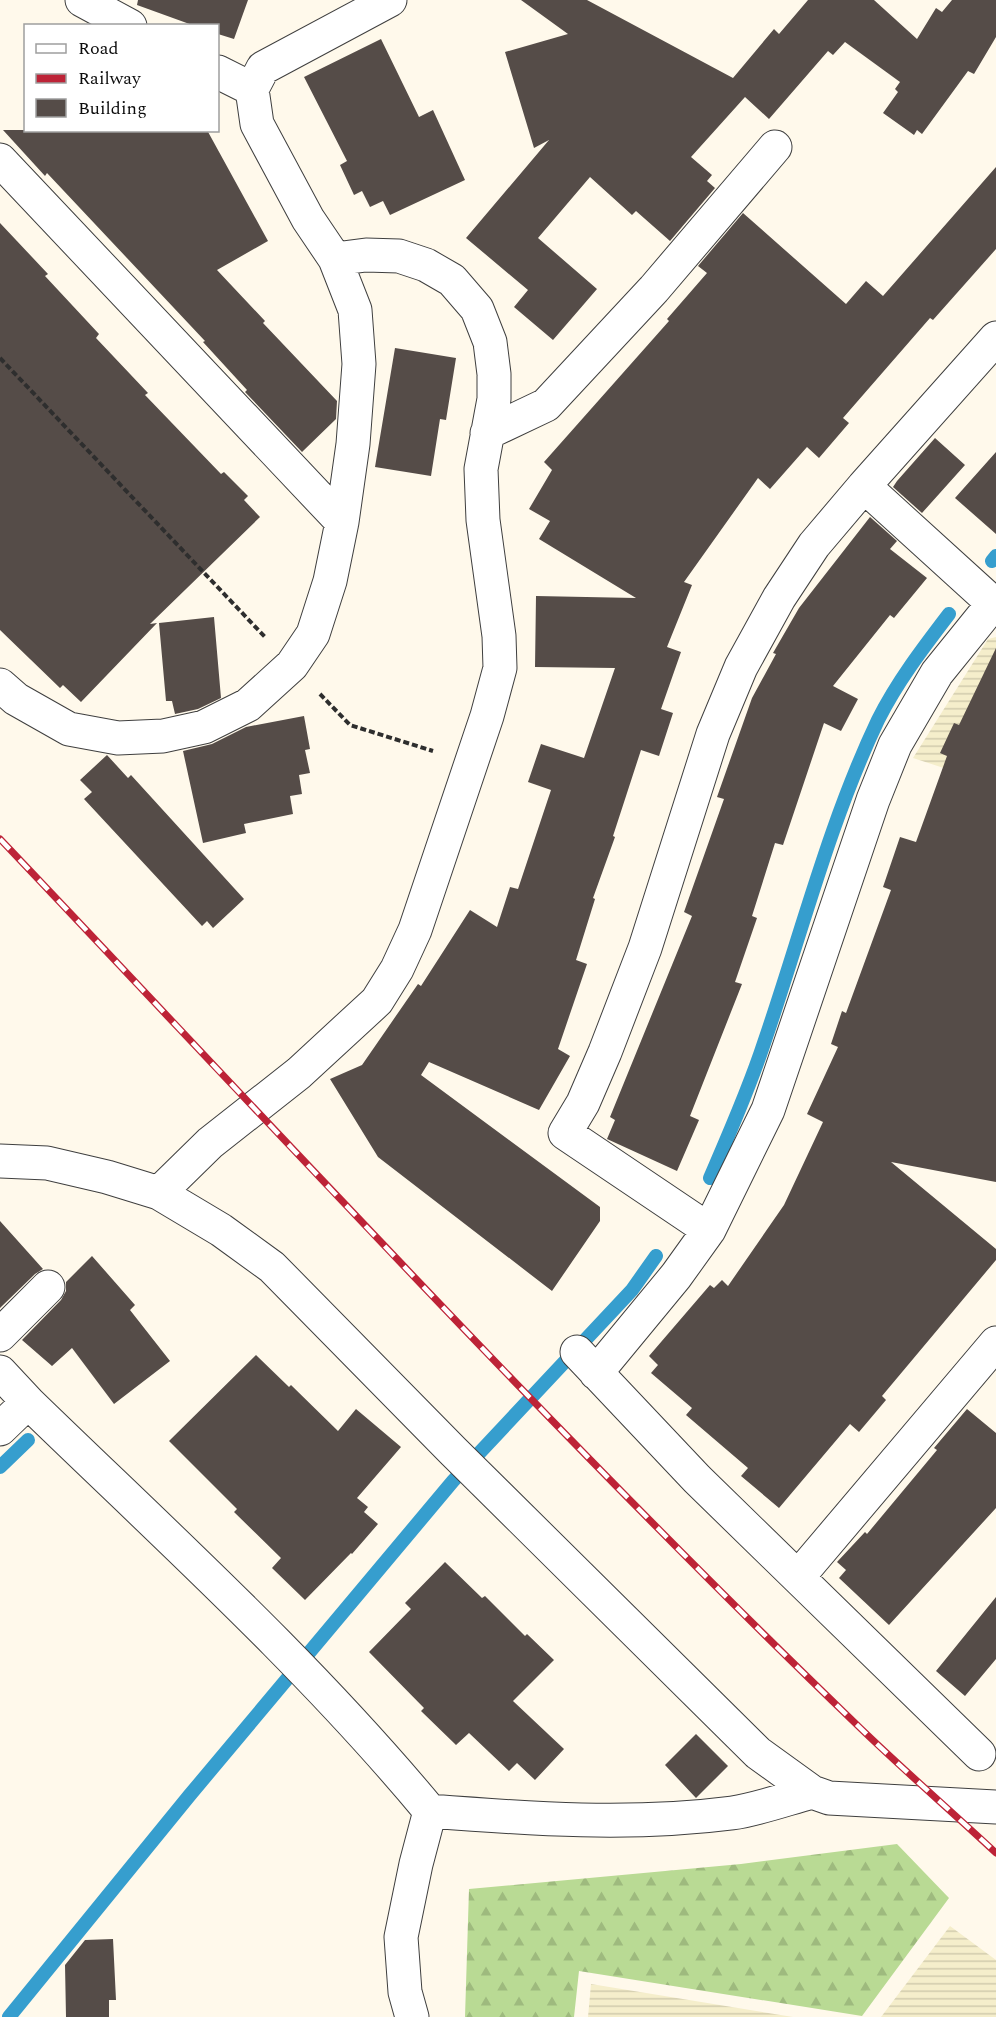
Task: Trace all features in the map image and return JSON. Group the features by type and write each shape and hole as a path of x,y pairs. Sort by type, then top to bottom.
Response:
{"street":[{"path":"82,0 126,24"},
{"path":"0,685 16,699 69,729 118,738 163,736 204,727 248,705 292,665 313,634 330,581 354,444 359,364 355,310 335,259 308,219 261,134 257,124 252,89 263,68 390,0"},
{"path":"219,72 252,89"},
{"path":"487,433 546,405 654,289 775,147"},
{"path":"0,160 342,522"},
{"path":"159,1193 210,1143 299,1073 377,1001 397,969 415,930 500,668 499,636 483,520 481,469 494,399 494,374 490,342 477,309 452,280 426,265 399,256 366,255 335,259"},
{"path":"709,1230 565,1133 592,1083 641,958 713,734 741,667 778,598 814,545 996,338"},
{"path":"0,1161 47,1164 107,1177 159,1193 221,1230 272,1268 758,1753 812,1792 829,1798 864,1801 994,1807 987,1749 798,1577 697,1479 586,1362 676,1276 709,1230 768,1110 873,800 895,745 938,673 995,603 864,486"},
{"path":"0,1335 48,1287"},
{"path":"798,1577 996,1343"},
{"path":"0,1372 28,1402 286,1652 389,1761 430,1810 499,1816 622,1821 734,1813 812,1792"},
{"path":"0,1429 28,1402"},
{"path":"412,2017 405,1992 401,1937 430,1810"}],"path":[{"path":"0,358 350,725 471,763"}],"shaded area":[{"path":"996,637 996,785 913,758 988,639"},
{"path":"950,1926 996,1960 996,2017 881,2017"},
{"path":"591,1984 793,2017 588,2017"}],"green space":[{"path":"897,1844 949,1898 862,2016 579,1971 574,2017 465,2017 469,1889 741,1864"}],"building":[{"path":"138,0 248,0 234,39 219,34 219,24 189,24 137,5"},
{"path":"521,0 587,0 733,78 774,29 779,34 808,0 874,0 917,39 936,8 942,12 952,0 996,0 996,37 974,74 968,71 922,134 917,130 914,135 883,113 898,92 895,89 900,82 845,42 833,55 828,51 769,119 745,97 691,157 712,175 707,181 715,188 670,241 636,211 632,215 590,177 538,238 597,289 553,340 514,307 528,290 466,238 549,140 534,148 505,52 568,34"},
{"path":"381,39 419,117 433,110 465,180 390,215 383,201 370,207 362,191 354,195 340,165 347,161 304,77"},
{"path":"3,130 208,132 268,241 217,270 265,321 263,323 337,401 336,419 302,452 245,392 247,390 203,342 205,341 47,173 45,176"},
{"path":"996,167 996,249 933,320 930,318 843,418 849,423 819,458 807,447 770,489 758,478 684,582 692,585 667,647 681,652 661,709 673,713 659,756 641,750 613,836 615,837 593,898 595,899 576,960 587,964 558,1049 570,1056 539,1110 429,1062 421,1075 600,1207 600,1221 552,1291 378,1157 330,1079 362,1065 418,984 421,986 470,910 497,927 510,887 518,889 551,790 528,782 541,744 584,758 615,668 535,667 536,596 636,598 539,539 550,521 529,509 552,470 544,462 669,321 667,319 707,273 698,266 743,213 846,304 866,281 883,296"},
{"path":"0,223 48,274 45,276 99,334 96,338 148,393 145,395 221,474 224,472 248,496 244,500 260,517 150,624 157,623 81,702 63,685 60,688 0,630"},
{"path":"395,348 456,358 446,420 440,419 431,476 375,467"},
{"path":"935,438 965,465 922,513 893,487"},
{"path":"996,452 996,534 955,498"},
{"path":"870,517 897,541 890,549 927,578 894,618 890,615 833,686 858,699 841,731 824,723 783,845 775,843 752,916 757,918 735,982 742,984 690,1116 699,1120 677,1171 607,1139 615,1120 610,1117 692,916 684,912 724,799 717,797 752,698 776,654 773,653 799,608"},
{"path":"214,617 221,698 198,709 175,714 172,701 166,701 159,623"},
{"path":"996,648 996,1182 891,1162 996,1249 996,1260 882,1396 886,1400 859,1432 850,1424 779,1508 741,1476 748,1468 686,1415 692,1408 651,1373 658,1365 649,1356 710,1285 714,1288 722,1280 728,1286 784,1205 823,1122 807,1114 838,1047 831,1044 842,1011 846,1013 891,890 883,887 900,837 916,842 947,756 940,753 954,723 959,725"},
{"path":"304,716 310,749 305,750 310,773 299,775 302,794 290,796 293,814 244,824 246,833 203,843 183,751 212,744 246,727"},
{"path":"107,755 128,778 131,775 244,899 213,928 207,921 202,926 84,799 92,792 80,780"},
{"path":"0,1221 43,1269 0,1308"},
{"path":"92,1256 135,1305 130,1310 170,1361 114,1404 72,1348 52,1366 22,1340 61,1300 66,1291 66,1282"},
{"path":"256,1355 338,1431 356,1409 401,1447 357,1498 368,1507 364,1512 378,1524 352,1554 305,1600 272,1568 281,1558 234,1512 237,1509 169,1441"},
{"path":"967,1409 996,1433 996,1508 889,1625 839,1578 846,1570 837,1562 865,1532 867,1534 937,1450 934,1448"},
{"path":"445,1562 482,1598 485,1596 525,1636 527,1634 554,1660 513,1701 564,1749 535,1780 517,1763 509,1771 469,1733 456,1745 421,1711 424,1708 369,1652 411,1609 405,1603"},
{"path":"996,1597 996,1659 965,1696 936,1671"},
{"path":"696,1734 728,1766 696,1798 665,1765"},
{"path":"113,1939 116,2000 109,2000 109,2017 66,2017 65,1965 85,1940"}],"waterway":[{"path":"992,561 996,556"},
{"path":"710,1178 758,1060 830,839 861,759 893,692 949,614"},
{"path":"9,2017 189,1796 453,1481 632,1290 656,1256"},
{"path":"0,1467 28,1440"}],"railway":[{"path":"0,839 422,1285 636,1506 871,1739 996,1853"}]}
